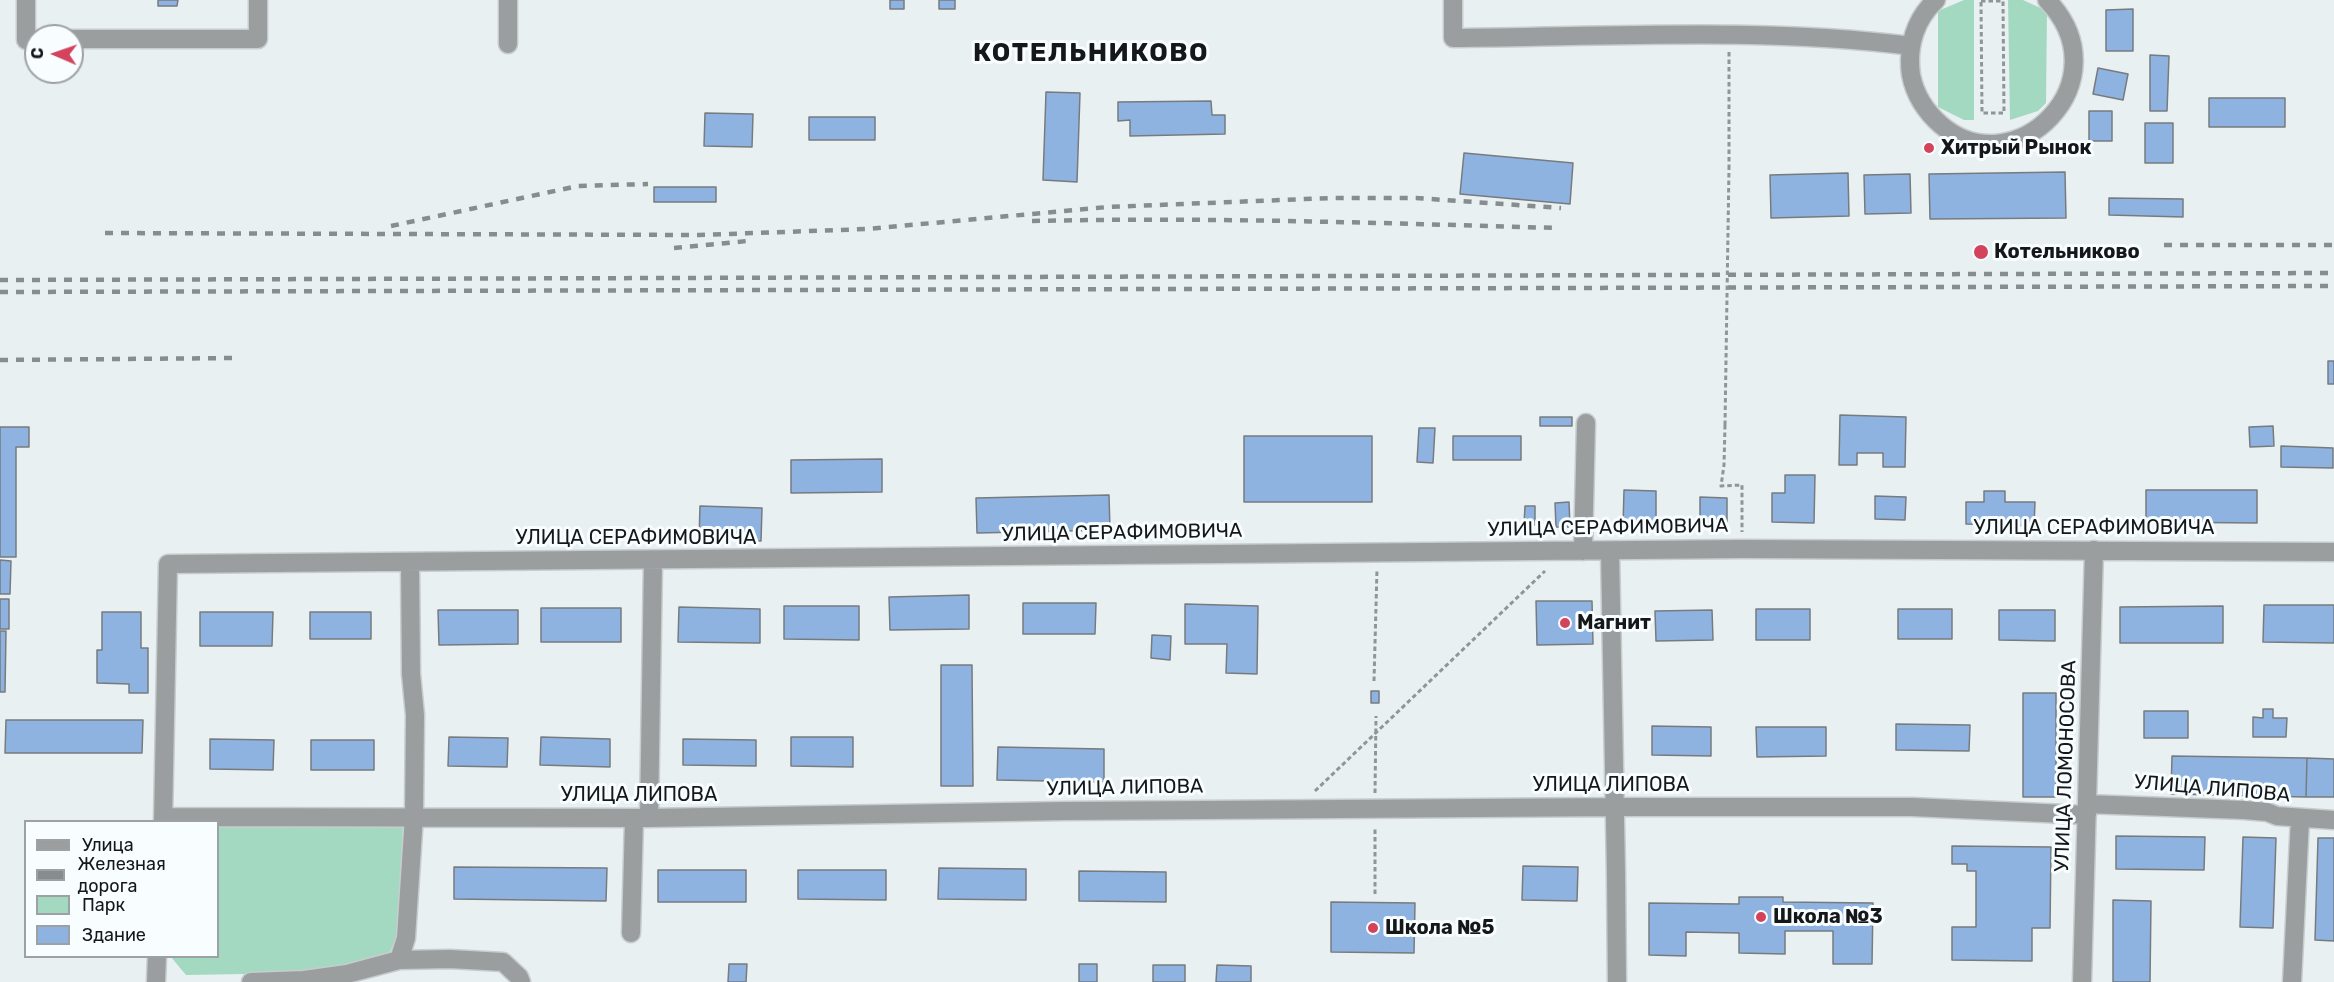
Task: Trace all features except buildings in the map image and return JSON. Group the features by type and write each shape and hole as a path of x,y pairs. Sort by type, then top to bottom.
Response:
{"street":[{"path":"26,0 26,24"},
{"path":"84,39 258,39 258,0"},
{"path":"508,0 508,44"},
{"path":"1453,0 1453,38 1729,35 1848,38 1911,46"},
{"path":"1936,0 1922,17 1911,46 1910,65 1917,93 1932,117 1946,129 1963,138 2000,143 2036,130 2051,118 2063,103 2071,84 2074,65 2073,45 2067,27 2048,0"},
{"path":"1583,551 1586,423"},
{"name":"УЛИЦА СЕРАФИМОВИЧА","path":"163,819 168,564 1742,549 2334,552"},
{"name":"УЛИЦА ЛОМОНОСОВА","path":"2082,982 2094,550"},
{"path":"1610,551 1617,982"},
{"path":"631,933 641,818 653,561"},
{"path":"399,960 406,938 414,816 415,715 411,674 410,562"},
{"name":"УЛИЦА ЛИПОВА","path":"163,819 414,816 641,818 1614,807 2244,810 2300,819 2334,819"},
{"path":"2292,982 2300,819"},
{"path":"156,982 157,958"},
{"path":"251,982 304,980 347,974 399,960 450,958 503,962 519,977 521,982"}],"path":[{"path":"1981,1 2003,1 2004,113 1982,113 1981,1"},
{"path":"1729,35 1725,425 1721,486 1742,485 1742,549"},
{"path":"1374,681 1377,568"},
{"path":"1296,809 1545,571"}],"green space":[{"path":"1964,0 1974,0 1974,120 1964,120 1938,107 1938,11"},
{"path":"2008,0 2023,0 2047,11 2046,103 2038,111 2010,120"},
{"path":"403,825 399,932 390,952 382,959 301,973 186,975 172,958 219,958 219,826"}],"railway":[{"path":"391,226 578,186 648,184"},
{"path":"105,233 699,235 867,229 1108,207 1331,198 1416,198 1561,208"},
{"path":"1032,221 1229,220 1557,228"},
{"path":"674,248 747,241"},
{"path":"2164,245 2334,245"},
{"path":"0,280 2334,273"},
{"path":"0,292 2334,286"},
{"path":"0,360 238,358"}],"place":[{"name":"Хитрый Рынок","path":"1929,148"},
{"name":"Котельниково","path":"1981,252"},
{"name":"Магнит","path":"1565,623"},
{"name":"Школа №3","path":"1761,917"},
{"name":"Школа №5","path":"1373,928"}],"district":[{"name":"КОТЕЛЬНИКОВО","path":"1091,53"}]}
